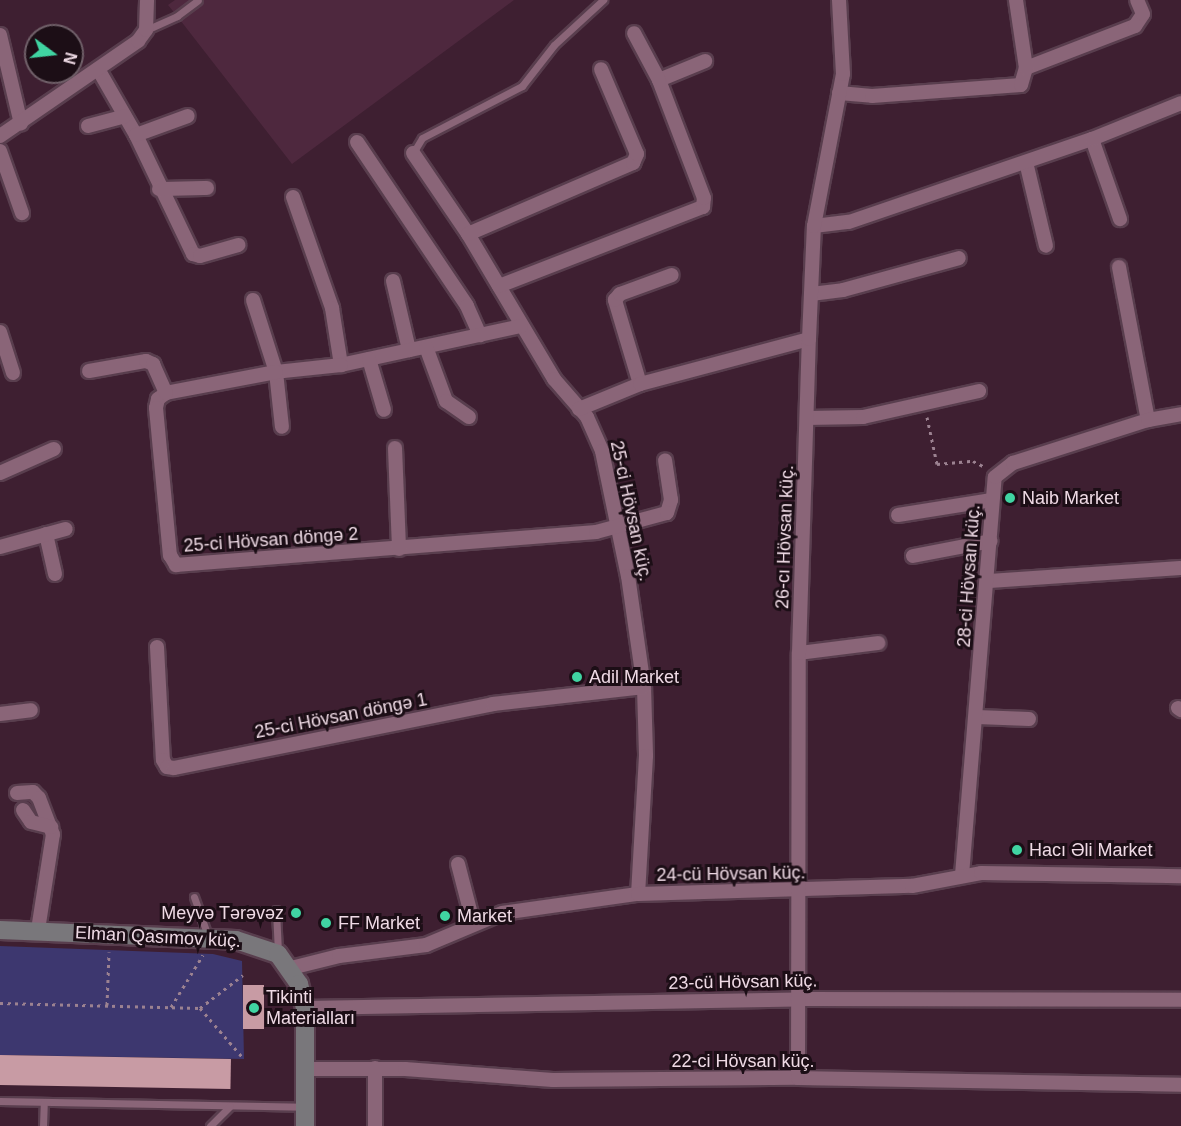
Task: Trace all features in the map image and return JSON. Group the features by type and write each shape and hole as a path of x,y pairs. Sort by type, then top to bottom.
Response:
{"main road":[{"name":"Elman Qasımov küç.","path":"0,930 38,930 206,946 252,943 278,954 291,968 304,1008 305,1126"}],"street":[{"path":"0,136 21,124 138,41 146,30 147,0"},
{"name":"26-cı Hövsan küç.","path":"798,1078 796,891 799,652 809,339 814,226 839,93 844,53 839,0"},
{"path":"839,93 872,96 1021,85 1026,68 1016,0"},
{"path":"1026,68 1135,26 1143,14 1137,0"},
{"path":"499,286 703,207 704,198 659,80 634,33"},
{"path":"0,34 21,124"},
{"path":"659,80 705,61"},
{"path":"98,69 136,135 159,189 193,254 200,256 238,245"},
{"path":"468,234 633,163 637,154 601,69"},
{"path":"814,226 849,222 1092,139 1180,105"},
{"path":"88,126 125,116"},
{"path":"136,135 188,116"},
{"path":"1092,139 1120,219"},
{"path":"357,142 467,306 480,335"},
{"path":"0,151 22,213"},
{"name":"25-ci Hövsan küç.","path":"413,153 468,234 521,326 579,409 598,441 618,526 644,687 646,756 638,894"},
{"path":"1026,162 1046,246"},
{"path":"159,189 207,188"},
{"path":"293,197 332,308 341,365"},
{"path":"812,294 843,290 959,258"},
{"path":"1119,267 1148,420"},
{"path":"640,384 615,300 620,294 672,275"},
{"path":"393,281 409,350"},
{"path":"253,300 276,372 282,427"},
{"path":"89,371 146,361 153,364 166,393 276,372 341,365 521,326"},
{"path":"0,333 13,373"},
{"path":"579,409 640,384 809,339"},
{"path":"426,347 446,401 469,417"},
{"path":"369,359 384,410"},
{"path":"807,418 863,417 979,391"},
{"name":"25-ci Hövsan döngə 2","path":"166,393 158,399 156,408 170,555 176,565 596,532 667,513 671,508 665,460"},
{"path":"995,477 1012,463 1148,420 1181,414"},
{"path":"0,473 54,448"},
{"path":"394,448 399,549"},
{"name":"28-ci Hövsan küç.","path":"962,875 989,581 995,477"},
{"path":"898,515 992,500"},
{"path":"0,547 66,529"},
{"path":"46,534 54,574"},
{"path":"913,556 992,540"},
{"path":"989,581 1181,568"},
{"path":"799,652 878,643"},
{"name":"25-ci Hövsan döngə 1","path":"157,647 163,760 167,767 174,768 493,704 644,687"},
{"path":"0,714 31,710"},
{"path":"977,717 1029,719"},
{"path":"17,793 33,792 39,798 51,827 38,930"},
{"path":"22,810 32,822 51,827"},
{"path":"458,864 473,922"},
{"name":"24-cü Hövsan küç.","path":"291,968 339,956 426,945 473,922 535,907 638,894 912,886 962,875 1181,876"},
{"name":"23-cü Hövsan küç.","path":"304,1008 797,999 1181,1000"},
{"path":"375,1068 375,1126"},
{"name":"22-ci Hövsan küç.","path":"306,1069 375,1068 553,1080 798,1078 1181,1085"}],"lane":[{"path":"146,30 177,16 198,0"},
{"path":"413,153 422,138 522,87 554,45 603,0"},
{"path":"194,897 206,946"},
{"path":"276,910 278,954"},
{"path":"0,1101 306,1107"},
{"path":"43,1126 44,1103"},
{"path":"210,1126 230,1106"}],"path":[{"path":"924,403 937,464 979,463 995,477"},
{"path":"171,1007 206,946"},
{"path":"107,1005 109,950"},
{"path":"0,1003 200,1008 243,975"},
{"path":"200,1008 244,1059"}],"shaded area":[{"path":"175,0 514,0 292,164 168,5"},
{"path":"0,946 213,954 242,961 244,1059 0,1055"}],"building":[{"path":"243,985 264,985 264,1029 243,1029"},
{"path":"0,1055 231,1059 230,1089 0,1085"}],"place":[{"name":"Naib Market","path":"1010,498"},
{"name":"Adil Market","path":"577,677"},
{"name":"Hacı Əli Market","path":"1017,850"},
{"name":"Meyvə Tərəvəz","path":"296,913"},
{"name":"Market","path":"445,916"},
{"name":"FF Market","path":"326,923"},
{"name":"Tikinti Materialları","path":"254,1008"}]}
